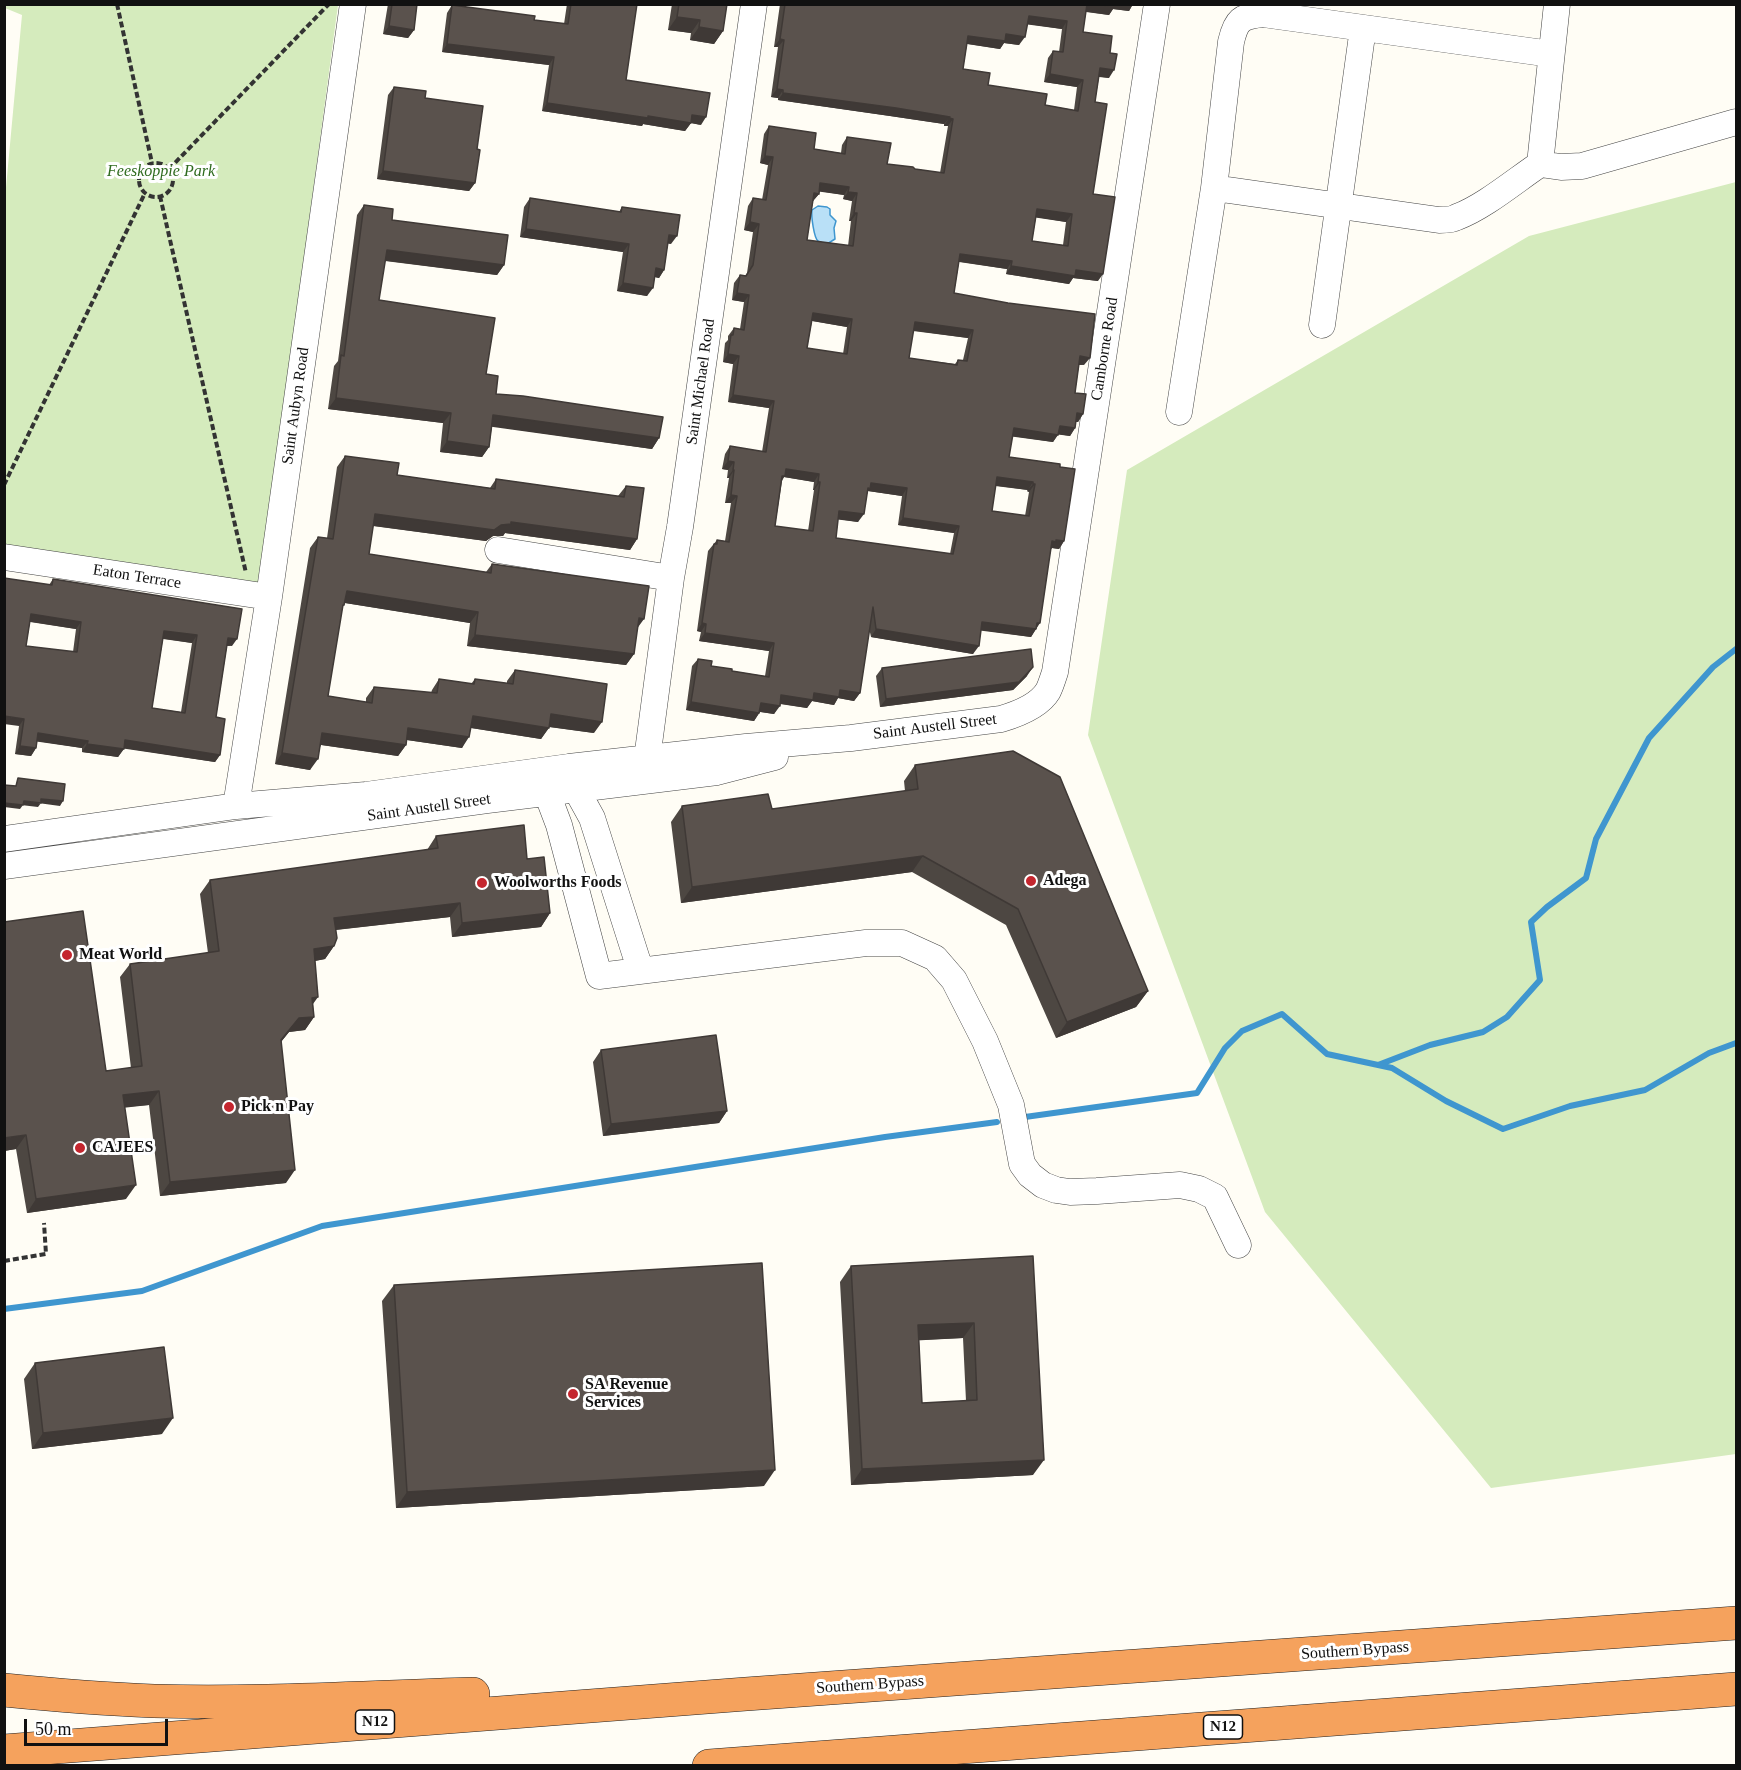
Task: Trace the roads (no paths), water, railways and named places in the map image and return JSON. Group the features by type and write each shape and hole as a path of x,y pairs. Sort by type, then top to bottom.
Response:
{"highway":[{"name":"Southern Bypass","path":"4,1751 746,1694 1737,1623"},
{"name":"N12","path":"708,1766 1737,1689"},
{"path":"4,1690 155,1701 256,1701 526,1692 746,1694"}],"street":[{"name":"Saint Aubyn Road","path":"236,806 260,595 353,4"},
{"name":"Saint Michael Road","path":"642,770 682,516 754,4"},
{"name":"Camborne Road","path":"1047,693 1055,672 1157,4"},
{"path":"1540,164 1557,4"},
{"path":"1179,412 1214,188 1231,42 1234,28 1239,20 1248,15 1263,14 1551,54"},
{"path":"1322,325 1363,27"},
{"path":"1214,188 1338,207 1439,220 1450,219 1488,200 1540,164 1561,167 1582,166 1737,122"},
{"path":"498,550 671,578"},
{"name":"Eaton Terrace","path":"4,557 260,595"},
{"name":"Saint Austell Street","path":"4,839 236,806 543,783 642,770 746,747 851,738 1001,719 1029,708 1047,693"},
{"path":"592,818 599,797 604,792 642,770"},
{"path":"572,778 592,818 640,969"},
{"path":"543,783 559,825 599,975 866,943 902,943 935,958 954,980 985,1041 1011,1105 1022,1164 1029,1175 1043,1185 1056,1190 1097,1191 1180,1185 1199,1189 1215,1197 1238,1245"},
{"name":"Saint Austell Street","path":"4,866 487,800 543,783"},
{"path":"487,800 511,799 531,804 537,808 548,819 567,857"}],"water":[{"path":"818,206 830,209 830,215 836,221 835,239 827,244 818,241 814,231 812,210"}],"waterway":[{"path":"1378,1065 1430,1045 1483,1032 1507,1017 1540,980 1531,922 1586,878 1596,839 1649,738 1713,667 1736,649"},
{"path":"1025,1117 1197,1093 1225,1048 1242,1031 1282,1014 1327,1054 1392,1068 1446,1101 1503,1129 1570,1106 1645,1090 1709,1053 1736,1043"},
{"path":"4,1309 142,1291 322,1226 885,1137 997,1122"}],"place":[{"name":"Adega","path":"1031,881"},
{"name":"Woolworths Foods","path":"482,883"},
{"name":"Meat World","path":"67,955"},
{"name":"Pick n Pay","path":"229,1107"},
{"name":"CAJEES","path":"80,1148"},
{"name":"SA Revenue Services","path":"573,1394"}],"park label":[{"name":"Feeskoppie Park","path":"161,172"}]}
